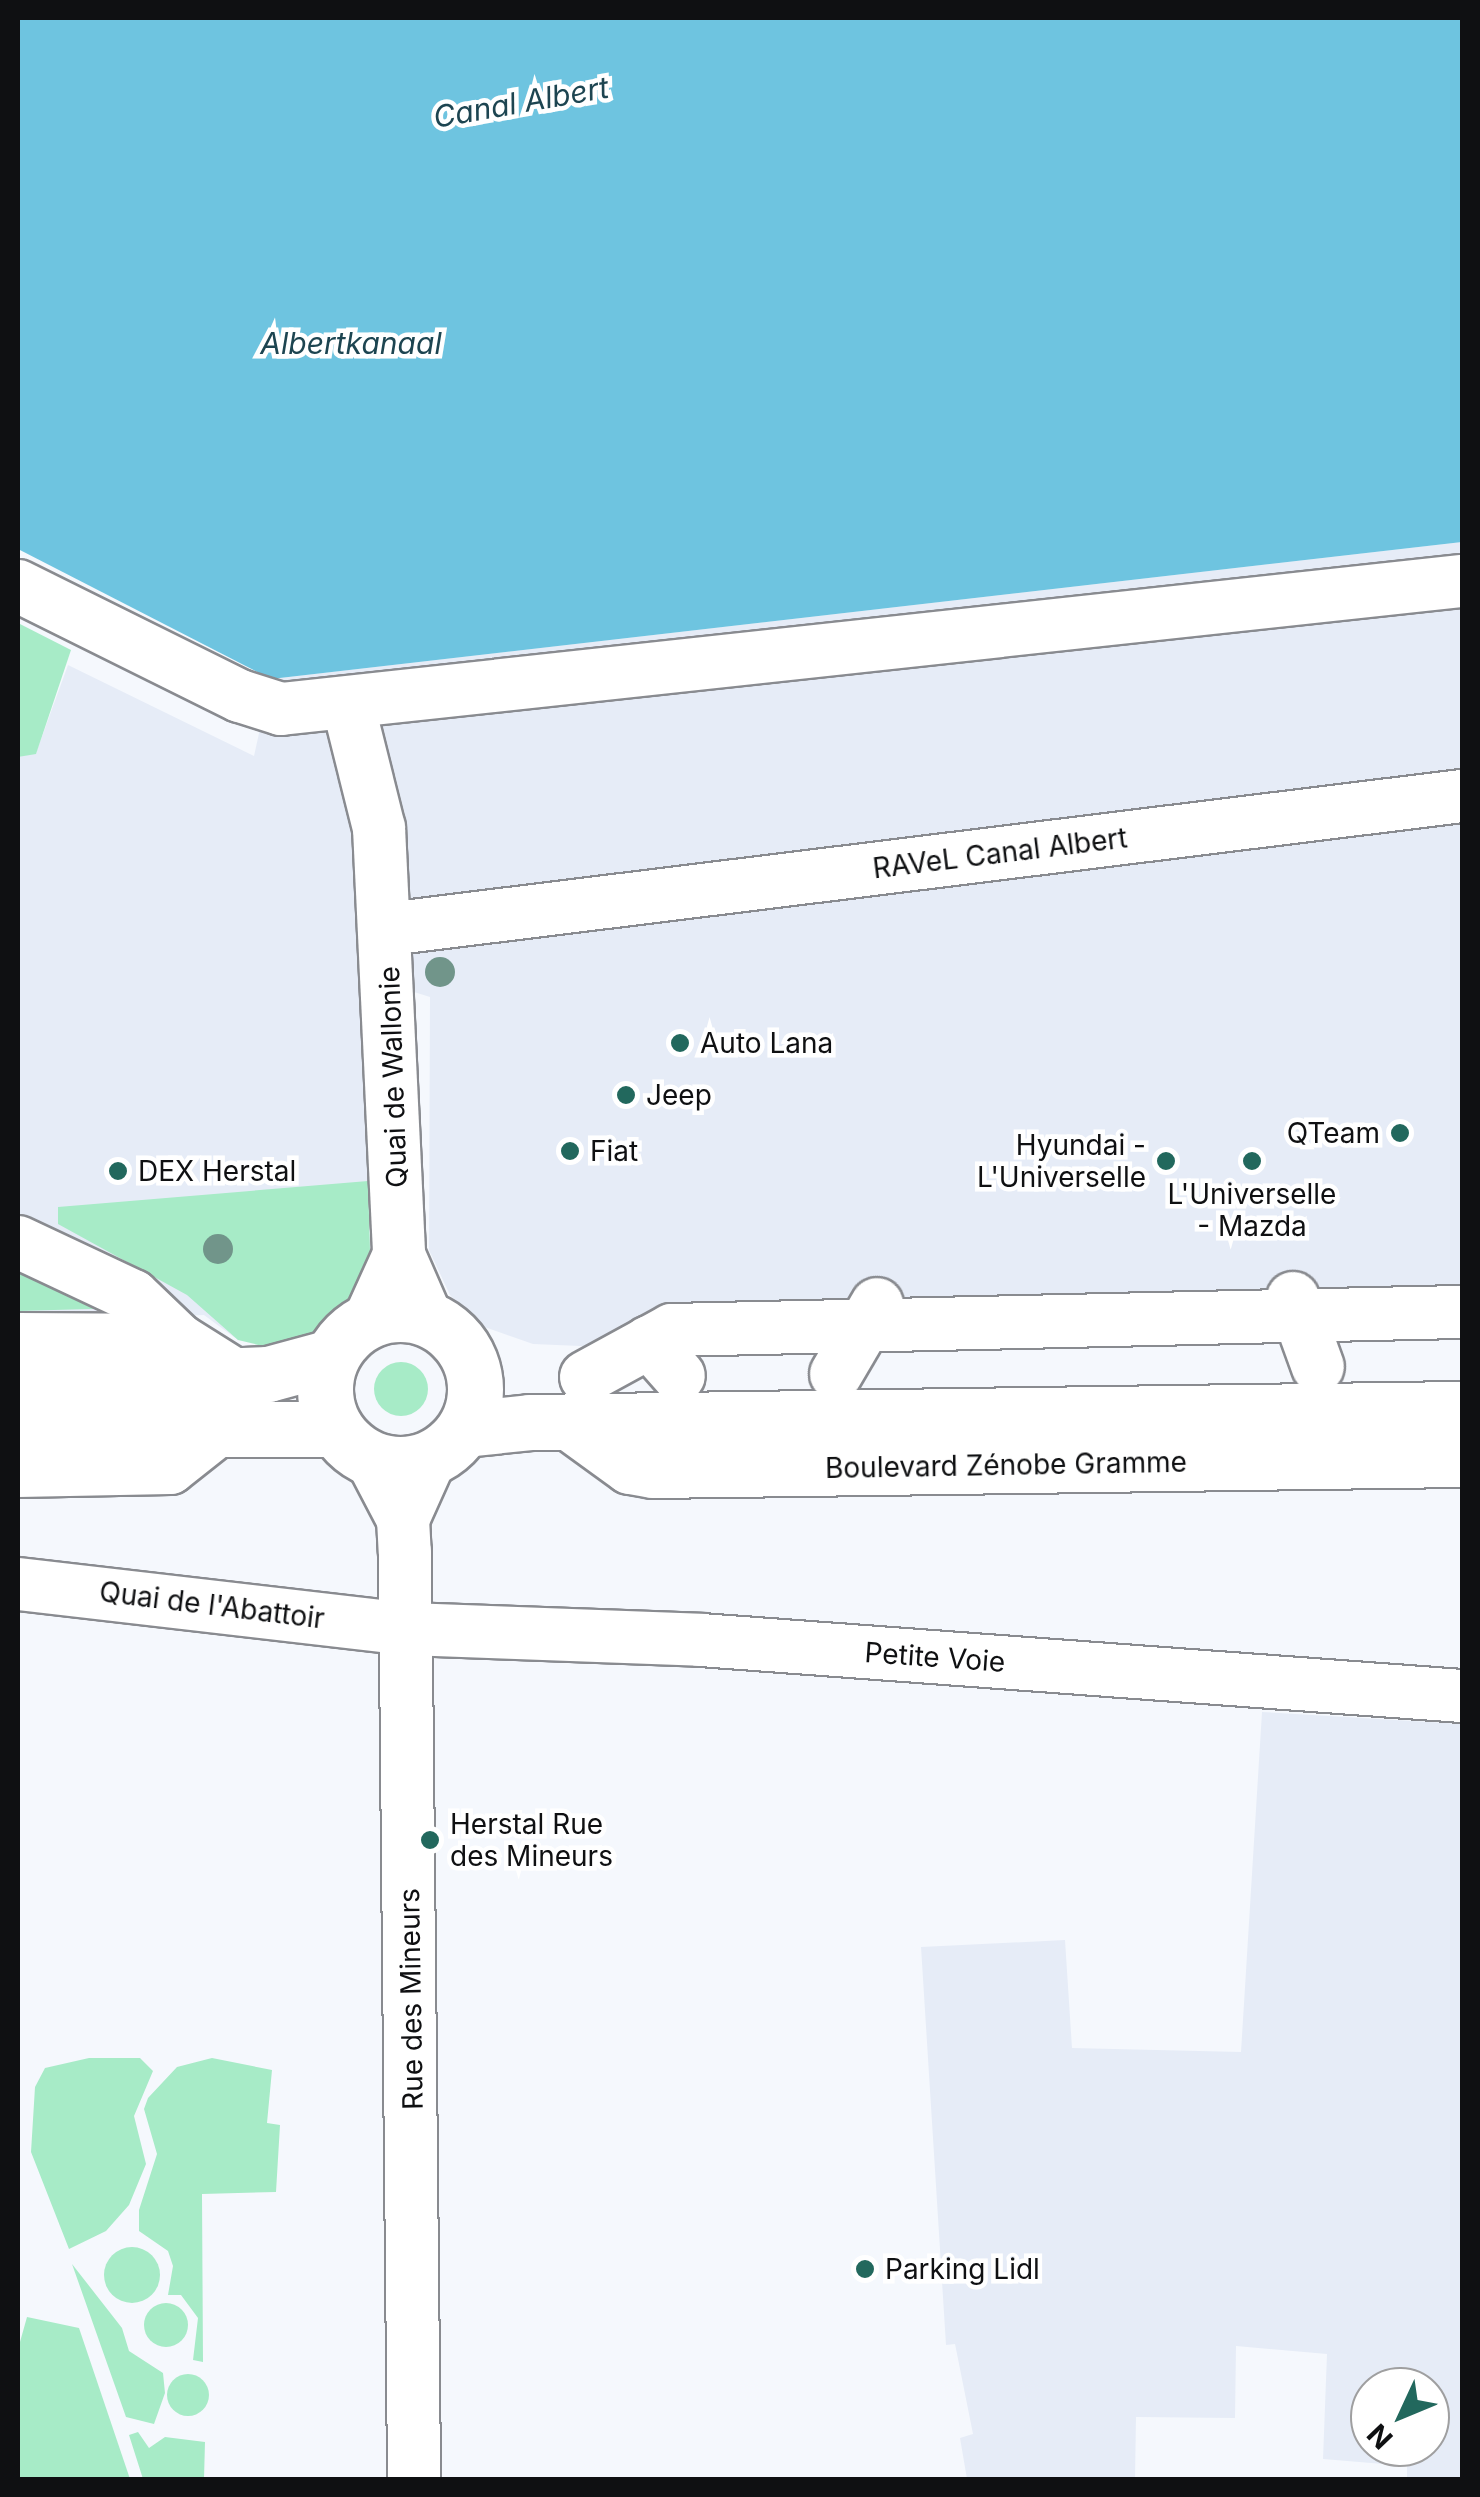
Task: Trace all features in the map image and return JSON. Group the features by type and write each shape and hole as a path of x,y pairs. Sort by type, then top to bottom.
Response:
{"main road":[{"name":"Boulevard Zénobe Gramme","path":"18,1429 231,1401 350,1339 390,1313 426,1317"},
{"path":"426,1317 467,1353 476,1378 447,1444"},
{"path":"350,1339 324,1394 354,1445"},
{"name":"Boulevard Zénobe Gramme","path":"18,1384 231,1401 398,1465 576,1399 1462,1409"}],"street":[{"path":"18,586 240,696 281,709 1462,581"},
{"path":"348,704 379,828 388,929"},
{"name":"RAVeL Canal Albert","path":"537,910 1462,796"},
{"name":"Quai de Wallonie","path":"426,1317 399,1254 388,929 537,910"},
{"name":"Boulevard Zénobe Gramme","path":"18,1242 132,1296 180,1340 231,1401 170,1468 18,1471"},
{"name":"Quai de Wallonie","path":"350,1339 399,1254"},
{"path":"1296,1307 1318,1368"},
{"name":"Boulevard Zénobe Gramme","path":"1462,1312 1296,1307 872,1314 672,1330 664,1359 576,1399 630,1468 653,1472 1462,1461"},
{"path":"836,1374 872,1314"},
{"path":"18,1339 180,1340"},
{"name":"Rue des Mineurs","path":"403,1519 447,1444"},
{"name":"Rue des Mineurs","path":"354,1445 403,1519 414,2480"},
{"name":"Quai de l'Abattoir","path":"18,1584 406,1629"},
{"name":"Petite Voie","path":"406,1629 701,1640 1462,1696"}],"shaded area":[{"path":"1462,542 1462,1295 604,1347 533,1344 479,1325 450,1295 429,1250 430,997 363,976 371,1284 238,1340 204,1315 18,1323 18,757 36,753 68,665 254,756 271,679"},
{"path":"1262,1712 1462,1724 1462,2479 1407,2479 1407,2467 1450,2467 1450,2367 1350,2367 1350,2461 1323,2459 1327,2354 1236,2346 1235,2418 1136,2417 1135,2479 967,2479 960,2438 973,2434 955,2344 946,2345 921,1947 1065,1940 1072,2048 1241,2052"}],"green space":[{"path":"18,623 71,650 36,754 18,757"},
{"path":"368,1181 371,1284 348,1315 312,1337 271,1348 238,1340 187,1295 58,1224 58,1207"},
{"path":"18,1262 125,1308 18,1311"},
{"path":"401,1362 420,1370 428,1389 420,1408 401,1416 382,1408 374,1389 382,1370"},
{"path":"89,2058 140,2058 153,2071 134,2116 146,2164 129,2205 106,2231 69,2249 31,2152 35,2087 45,2068"},
{"path":"212,2058 272,2070 267,2123 280,2125 276,2192 202,2194 203,2362 193,2360 198,2318 181,2295 168,2295 173,2266 168,2251 139,2231 139,2210 157,2154 144,2109 148,2098 177,2067"},
{"path":"132,2247 152,2255 160,2275 152,2295 132,2303 112,2295 104,2275 112,2255"},
{"path":"72,2264 122,2328 129,2351 163,2373 165,2393 154,2424 126,2417"},
{"path":"166,2303 182,2309 188,2325 182,2341 166,2347 150,2341 144,2325 150,2309"},
{"path":"27,2317 79,2328 130,2479 18,2479 18,2349"},
{"path":"188,2374 203,2380 209,2395 203,2410 188,2416 173,2410 167,2395 173,2380"},
{"path":"138,2432 149,2448 165,2437 205,2442 204,2479 143,2479 129,2435"}],"water":[{"name":"Albertkanaal","path":"18,18 1462,18 1462,542 271,679 18,549"}],"place":[{"name":"Auto Lana","path":"680,1043"},
{"name":"Jeep","path":"626,1095"},
{"name":"QTeam","path":"1400,1133"},
{"name":"Fiat","path":"570,1151"},
{"name":"Hyundai - L'Universelle","path":"1166,1161"},
{"name":"L'Universelle - Mazda","path":"1252,1161"},
{"name":"DEX Herstal","path":"118,1171"},
{"name":"Herstal Rue des Mineurs","path":"430,1840"},
{"name":"Parking Lidl","path":"865,2269"}],"water label":[{"name":"Canal Albert","path":"521,102"}]}
